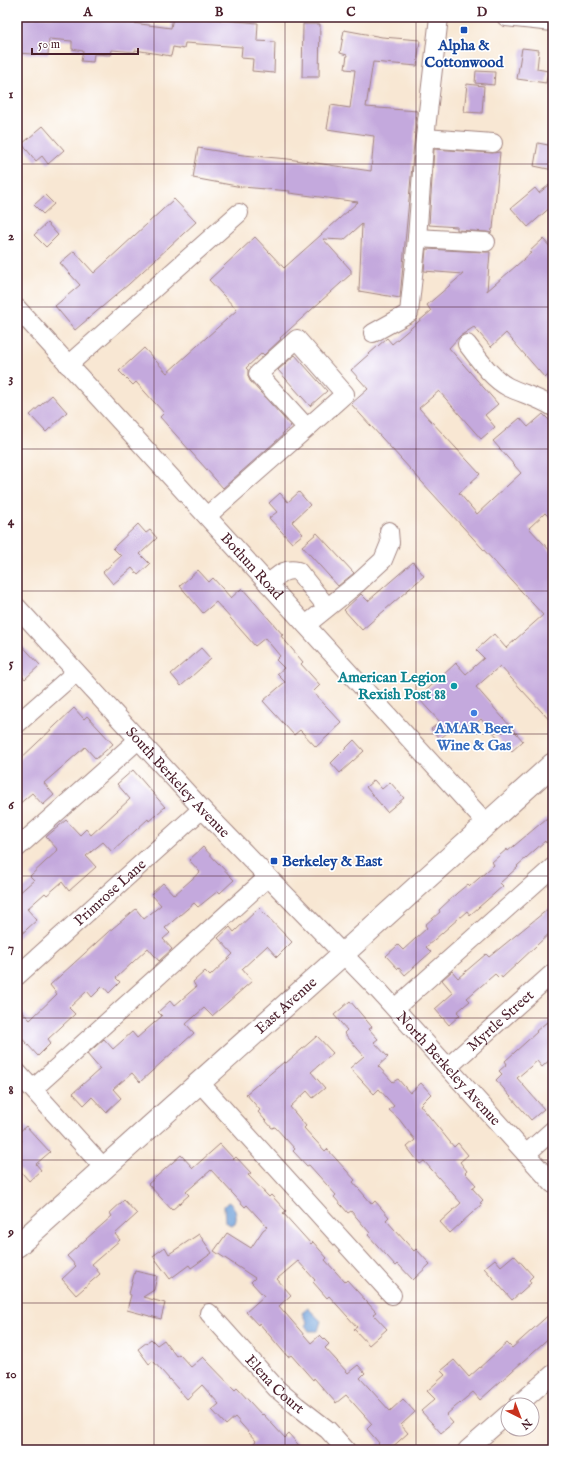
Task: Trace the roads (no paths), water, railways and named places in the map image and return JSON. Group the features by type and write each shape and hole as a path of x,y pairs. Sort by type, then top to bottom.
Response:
{"main road":[{"name":"East Avenue","path":"17,1246 553,764"}],"street":[{"path":"373,333 409,313 425,138 439,17"},
{"path":"506,17 553,22"},
{"path":"425,138 493,143"},
{"path":"68,365 239,214"},
{"path":"417,238 486,242"},
{"name":"Bothun Road","path":"17,308 486,824"},
{"path":"207,516 307,428 345,394 297,339 258,374 307,428"},
{"path":"467,344 497,380 507,386 544,401 553,407"},
{"path":"306,625 358,583 383,560 390,543 388,531"},
{"path":"268,584 284,571 290,569 298,571 327,607"},
{"name":"South Berkeley Avenue","path":"17,607 202,809 343,954"},
{"path":"17,724 76,672"},
{"path":"17,848 139,739"},
{"name":"Primrose Lane","path":"17,976 202,809"},
{"path":"395,1008 553,867"},
{"path":"33,1089 268,877"},
{"name":"North Berkeley Avenue","path":"343,954 395,1008 553,1184"},
{"name":"Myrtle Street","path":"448,1067 553,973"},
{"path":"17,1072 104,1168"},
{"path":"200,1083 392,1295"},
{"path":"526,1154 553,1130"},
{"name":"Elena Court","path":"210,1313 278,1389 328,1430 346,1450"},
{"path":"527,1397 553,1374"},
{"path":"467,1450 500,1421"}],"water":[{"path":"228,1202 234,1208 236,1215 235,1223 231,1225 225,1222 224,1206"},
{"path":"308,1308 321,1321 318,1331 309,1331 305,1325 307,1323 302,1313"}],"place":[{"name":"Alpha & Cottonwood","path":"464,30"},
{"name":"American Legion Rexish Post 88","path":"454,686"},
{"name":"AMAR Beer Wine & Gas","path":"474,713"},
{"name":"Berkeley & East","path":"274,861"}]}
